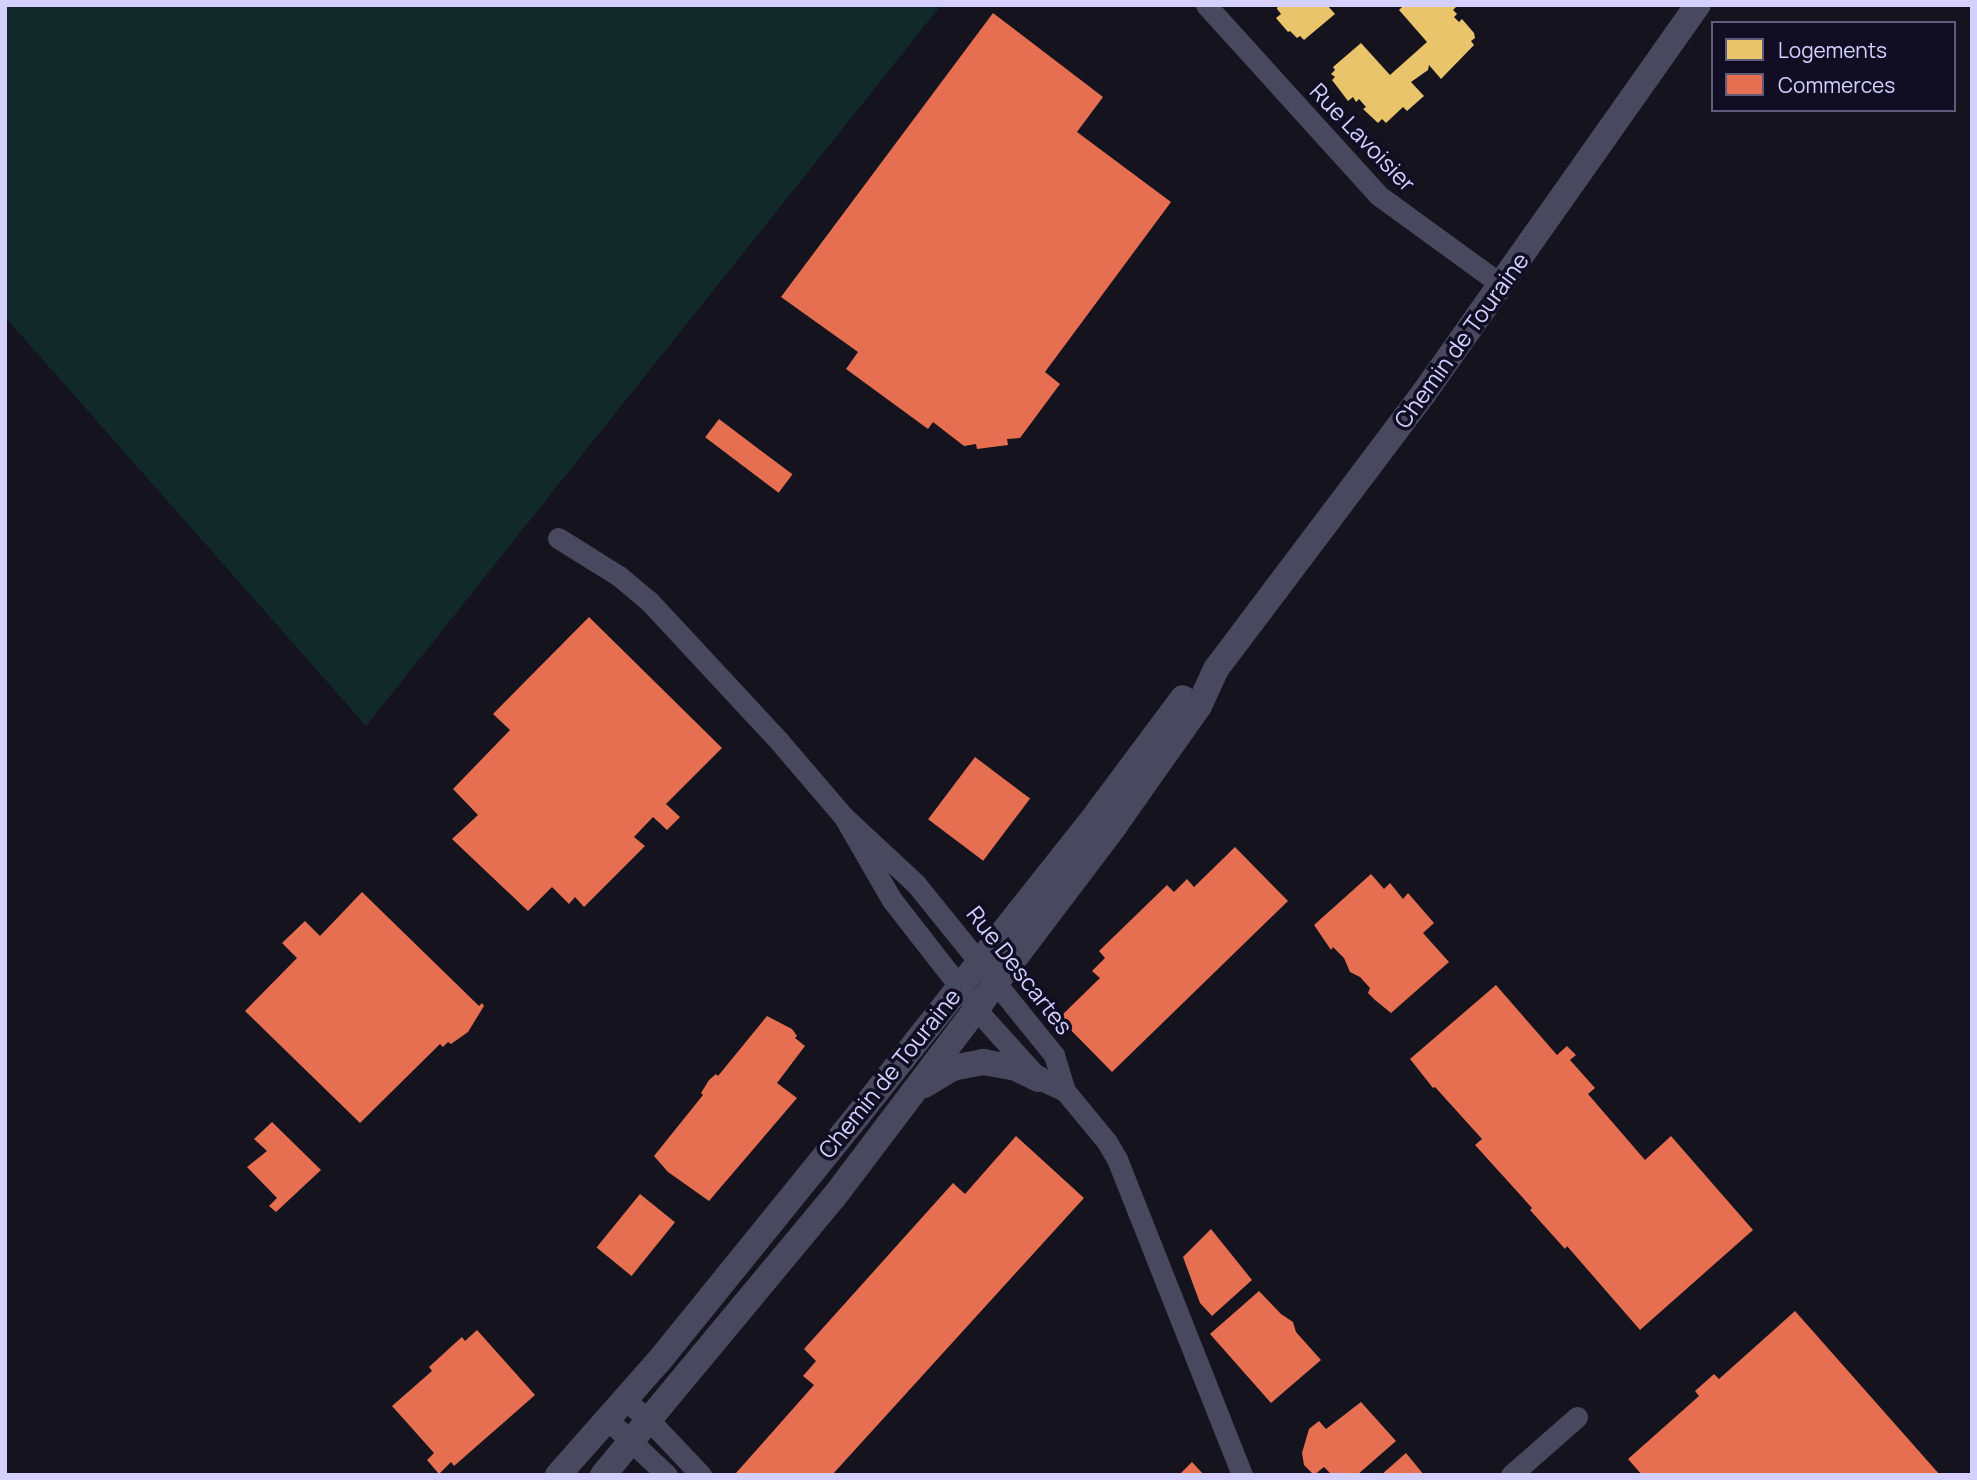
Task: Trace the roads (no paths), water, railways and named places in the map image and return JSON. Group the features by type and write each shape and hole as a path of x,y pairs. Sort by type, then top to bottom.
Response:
{"street":[{"name":"Rue Lavoisier","path":"1206,5 1378,195 1502,285"},
{"name":"Chemin de Touraine","path":"558,1475 616,1409 859,1114 959,985 986,971 1123,814 1199,706 1216,669 1502,285 1698,5"},
{"name":"Rue Descartes","path":"558,538 620,576 648,600 779,741 844,817 916,884 1054,1055 1065,1091"},
{"name":"Rue Descartes","path":"844,817 892,900 975,1006 1039,1079 1065,1091"},
{"name":"Chemin de Touraine","path":"603,1475 834,1197 975,1006 986,971"},
{"path":"910,1093 952,1068 974,1062 1005,1065 1039,1079"},
{"path":"1065,1091 1099,1130 1116,1159 1242,1475"},
{"path":"616,1409 701,1475"},
{"path":"1511,1475 1577,1417"},
{"path":"641,1430 667,1475"}]}
